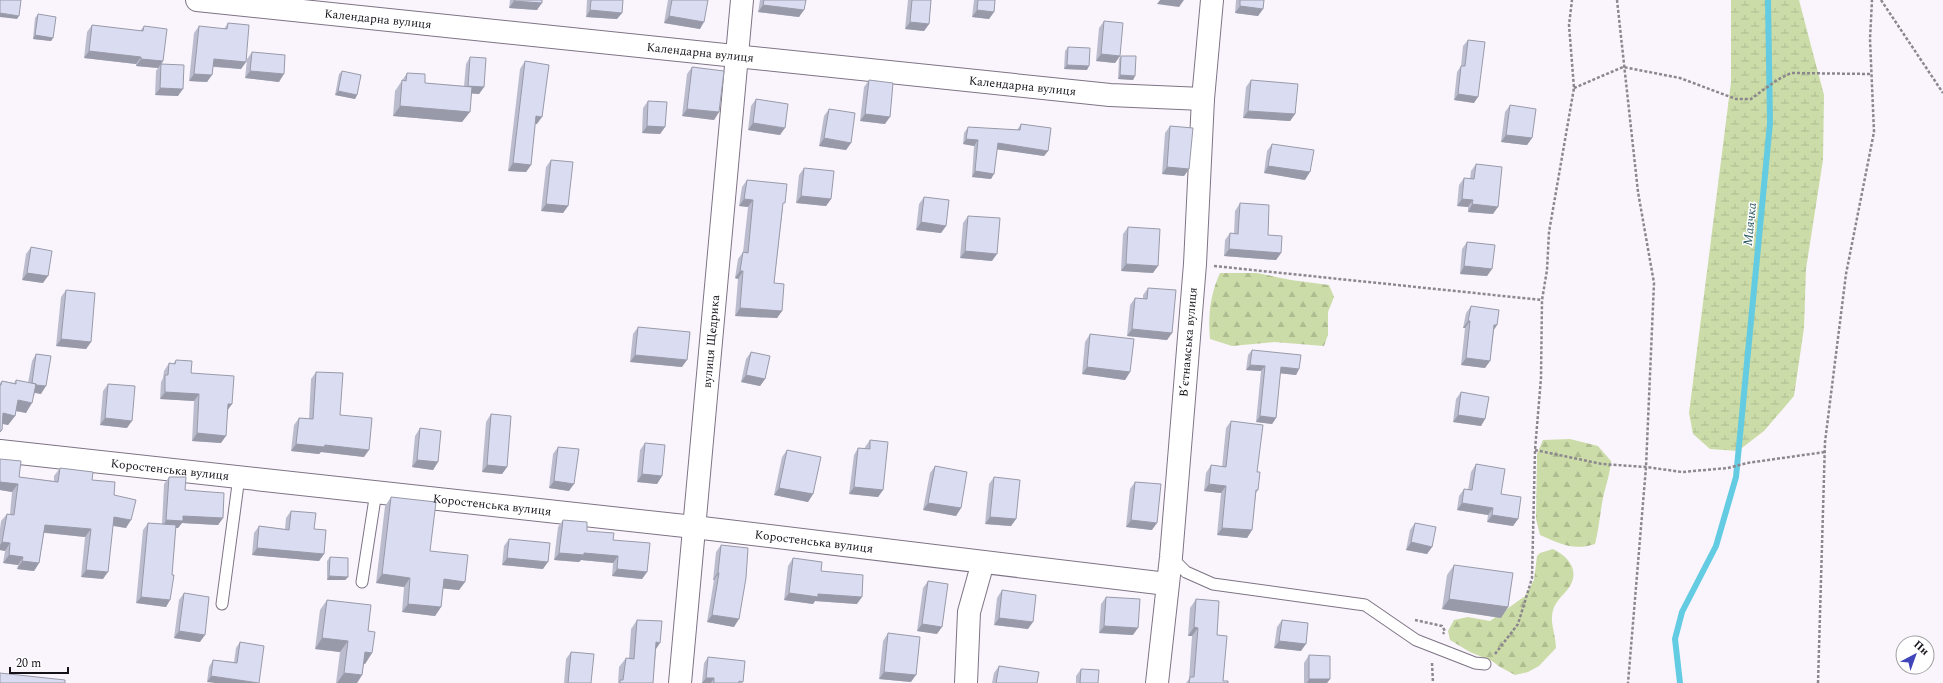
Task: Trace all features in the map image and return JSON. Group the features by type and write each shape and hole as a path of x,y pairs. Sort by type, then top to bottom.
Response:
{"street":[{"name":"Календарна вулиця","path":"197,0 1110,95 1203,99"},
{"name":"вулиця Щедрика","path":"680,683 742,0"},
{"name":"Вʼєтнамська вулиця","path":"1157,683 1171,557 1195,264 1203,99 1212,0"},
{"name":"Коростенська вулиця","path":"0,451 694,527 1167,584"},
{"path":"966,683 969,612 983,562"}],"lane":[{"path":"222,604 239,477"},
{"path":"362,582 376,492"},
{"path":"1171,557 1186,572 1212,584 1366,606 1416,640 1475,664 1485,664"}],"path":[{"path":"1485,664 1501,649 1518,624 1532,578 1535,450 1541,378 1542,300 1547,270 1549,232 1574,88 1568,25 1572,0"},
{"path":"1617,0 1623,67 1638,192 1654,283 1646,467 1628,683"},
{"path":"1818,683 1825,452 1846,274 1874,132 1870,39 1872,0"},
{"path":"1881,0 1943,93"},
{"path":"1574,88 1623,67 1680,78 1736,99 1751,98 1777,80 1791,73 1872,74"},
{"path":"1195,264 1542,300"},
{"path":"1535,450 1602,464 1646,467 1682,472 1728,468 1747,463 1825,452"}],"green space":[{"path":"1731,0 1799,0 1824,95 1823,160 1806,269 1804,328 1794,396 1764,431 1738,451 1710,449 1693,434 1689,413 1731,82"},
{"path":"1220,273 1257,273 1291,280 1329,285 1334,297 1328,312 1328,335 1324,346 1274,342 1232,346 1210,339 1210,305"},
{"path":"1570,439 1598,446 1611,461 1595,544 1580,547 1567,546 1540,535 1536,519 1537,454 1543,440"},
{"path":"1553,549 1567,559 1573,569 1574,574 1568,590 1554,607 1553,611 1552,620 1556,648 1539,666 1528,672 1515,675 1492,661 1470,652 1450,640 1448,631 1454,620 1468,617 1490,621 1525,596 1534,580 1537,556 1540,553"}],"building":[{"path":"0,0 21,0 19,16 0,13"},
{"path":"542,0 542,3 514,1"},
{"path":"591,0 623,0 622,13 590,10"},
{"path":"672,0 708,0 704,22 669,16"},
{"path":"764,0 806,0 804,10 763,5"},
{"path":"912,0 931,0 929,24 910,22"},
{"path":"978,0 995,0 994,12 977,10"},
{"path":"1240,0 1264,0 1263,9 1240,6"},
{"path":"38,14 56,17 53,38 35,35"},
{"path":"1104,21 1123,23 1120,56 1101,54"},
{"path":"228,23 249,25 246,62 214,59 212,75 194,74 199,26 227,29"},
{"path":"92,25 143,31 144,26 167,29 163,61 89,51"},
{"path":"1468,40 1485,42 1478,97 1458,94 1461,66 1465,66"},
{"path":"1068,47 1090,48 1089,66 1067,65"},
{"path":"252,52 285,55 284,74 250,71"},
{"path":"1121,56 1136,56 1135,76 1120,75"},
{"path":"470,57 486,58 484,87 468,86"},
{"path":"525,61 549,65 542,117 536,116 531,165 513,163"},
{"path":"161,64 184,65 183,89 160,88"},
{"path":"692,67 724,71 719,112 687,109"},
{"path":"342,71 361,75 357,95 338,91"},
{"path":"407,73 425,74 425,83 472,87 470,112 400,106 402,80 406,81"},
{"path":"869,80 893,83 890,117 865,114"},
{"path":"1251,80 1298,84 1295,114 1248,111"},
{"path":"756,99 788,104 785,128 753,123"},
{"path":"648,101 667,102 665,127 647,126"},
{"path":"1510,105 1536,109 1532,138 1506,135"},
{"path":"829,109 855,113 851,143 824,138"},
{"path":"1021,124 1051,128 1048,151 998,143 994,174 975,171 978,140 966,139 968,127 1020,130"},
{"path":"1170,126 1193,128 1189,169 1167,167"},
{"path":"1272,144 1314,150 1310,172 1268,166"},
{"path":"551,160 573,162 568,206 546,204"},
{"path":"1476,164 1502,167 1498,207 1472,204 1473,200 1462,199 1464,178 1474,179"},
{"path":"804,168 834,171 831,199 801,196"},
{"path":"747,180 787,184 785,203 783,203 774,283 784,284 782,311 740,308 743,271 740,271 743,252 748,253 753,200 744,199"},
{"path":"924,197 949,200 946,226 921,222"},
{"path":"1240,203 1269,205 1268,235 1282,236 1281,253 1229,249 1230,233 1238,234"},
{"path":"968,216 1000,218 997,254 965,251"},
{"path":"1128,227 1160,229 1158,266 1126,264"},
{"path":"1467,242 1495,245 1492,269 1464,266"},
{"path":"31,247 52,251 48,276 27,273"},
{"path":"1148,288 1176,290 1172,333 1132,329 1135,298 1147,299"},
{"path":"66,290 95,293 91,342 61,339"},
{"path":"1471,306 1499,310 1497,325 1494,325 1490,361 1466,358 1470,321 1468,321"},
{"path":"638,327 690,332 687,360 635,355"},
{"path":"1090,334 1134,339 1130,372 1087,367"},
{"path":"1252,350 1301,355 1299,369 1281,367 1276,418 1260,416 1265,366 1250,365"},
{"path":"751,352 770,356 765,379 746,375"},
{"path":"36,354 51,356 46,386 32,383"},
{"path":"176,360 192,361 191,373 234,376 232,404 228,404 226,436 197,433 199,394 165,392 165,375 168,375 169,363 175,364"},
{"path":"316,372 343,373 340,415 372,418 369,450 325,445 324,447 296,444 299,418 313,419"},
{"path":"16,380 36,384 32,403 18,400 15,416 3,413 2,430 0,432 0,385 2,381 16,384"},
{"path":"108,384 135,386 132,421 105,418"},
{"path":"1461,392 1489,397 1485,419 1458,415"},
{"path":"491,414 511,416 507,467 487,465"},
{"path":"1231,421 1263,425 1257,472 1260,472 1258,490 1256,490 1252,530 1222,528 1226,486 1209,484 1211,465 1226,467"},
{"path":"420,428 441,431 438,462 417,460"},
{"path":"870,440 888,442 883,490 854,487 858,448 870,449"},
{"path":"645,443 665,445 662,476 642,474"},
{"path":"558,447 579,449 574,484 554,481"},
{"path":"787,450 821,457 813,494 779,488"},
{"path":"0,459 21,461 19,477 58,482 60,468 93,472 92,480 115,482 114,495 136,500 131,520 114,517 108,572 86,570 91,529 45,525 39,563 22,561 23,557 9,555 10,543 2,542 7,514 14,515 18,484 0,482"},
{"path":"1476,464 1505,469 1501,494 1521,497 1518,519 1492,515 1493,508 1462,503 1464,489 1472,490"},
{"path":"935,466 967,472 961,508 928,503"},
{"path":"169,477 186,477 185,490 224,493 223,518 183,516 183,521 166,520"},
{"path":"994,477 1020,480 1016,519 990,517"},
{"path":"1135,482 1161,484 1157,523 1131,520"},
{"path":"391,497 436,502 430,551 468,555 465,582 444,579 441,607 408,604 410,578 382,574"},
{"path":"291,511 316,513 314,529 326,530 324,554 257,548 259,526 289,530"},
{"path":"563,520 587,522 587,531 614,533 613,540 650,543 647,572 617,569 618,556 584,553 584,555 559,553"},
{"path":"148,523 176,525 172,575 174,575 170,600 141,597"},
{"path":"1415,523 1436,527 1432,547 1411,542"},
{"path":"509,539 550,543 548,562 507,558"},
{"path":"721,545 748,548 746,578 739,619 712,615 719,573"},
{"path":"330,557 348,558 348,577 329,576"},
{"path":"793,558 822,562 821,571 863,575 862,597 818,594 818,597 789,593"},
{"path":"1454,565 1513,573 1508,607 1449,599"},
{"path":"928,581 948,584 942,627 922,624"},
{"path":"1002,590 1036,595 1033,622 999,618"},
{"path":"184,593 209,597 205,635 179,631"},
{"path":"1106,597 1140,599 1138,628 1104,626"},
{"path":"1196,599 1219,601 1217,635 1227,636 1223,681 1228,681 1228,683 1189,683 1190,677 1194,677 1198,628 1194,627"},
{"path":"327,600 371,605 368,631 375,632 372,653 365,652 362,675 344,673 348,641 322,638"},
{"path":"637,620 662,621 660,643 656,642 653,683 620,683 620,680 623,680 626,658 634,659"},
{"path":"1282,620 1308,623 1306,644 1279,641"},
{"path":"888,633 920,637 916,675 884,672"},
{"path":"240,642 264,646 259,683 211,676 213,660 237,663"},
{"path":"571,652 594,654 591,683 568,683"},
{"path":"1309,655 1330,656 1330,679 1309,679"},
{"path":"708,657 745,661 743,682 714,683 714,678 706,678"},
{"path":"999,666 1039,672 1037,683 996,683"},
{"path":"1081,669 1099,670 1098,683 1080,683"},
{"path":"0,673 65,680 65,683 0,683"}],"waterway":[{"name":"Маячка","path":"1680,683 1675,639 1682,612 1716,546 1736,477 1770,123 1768,0"}]}
